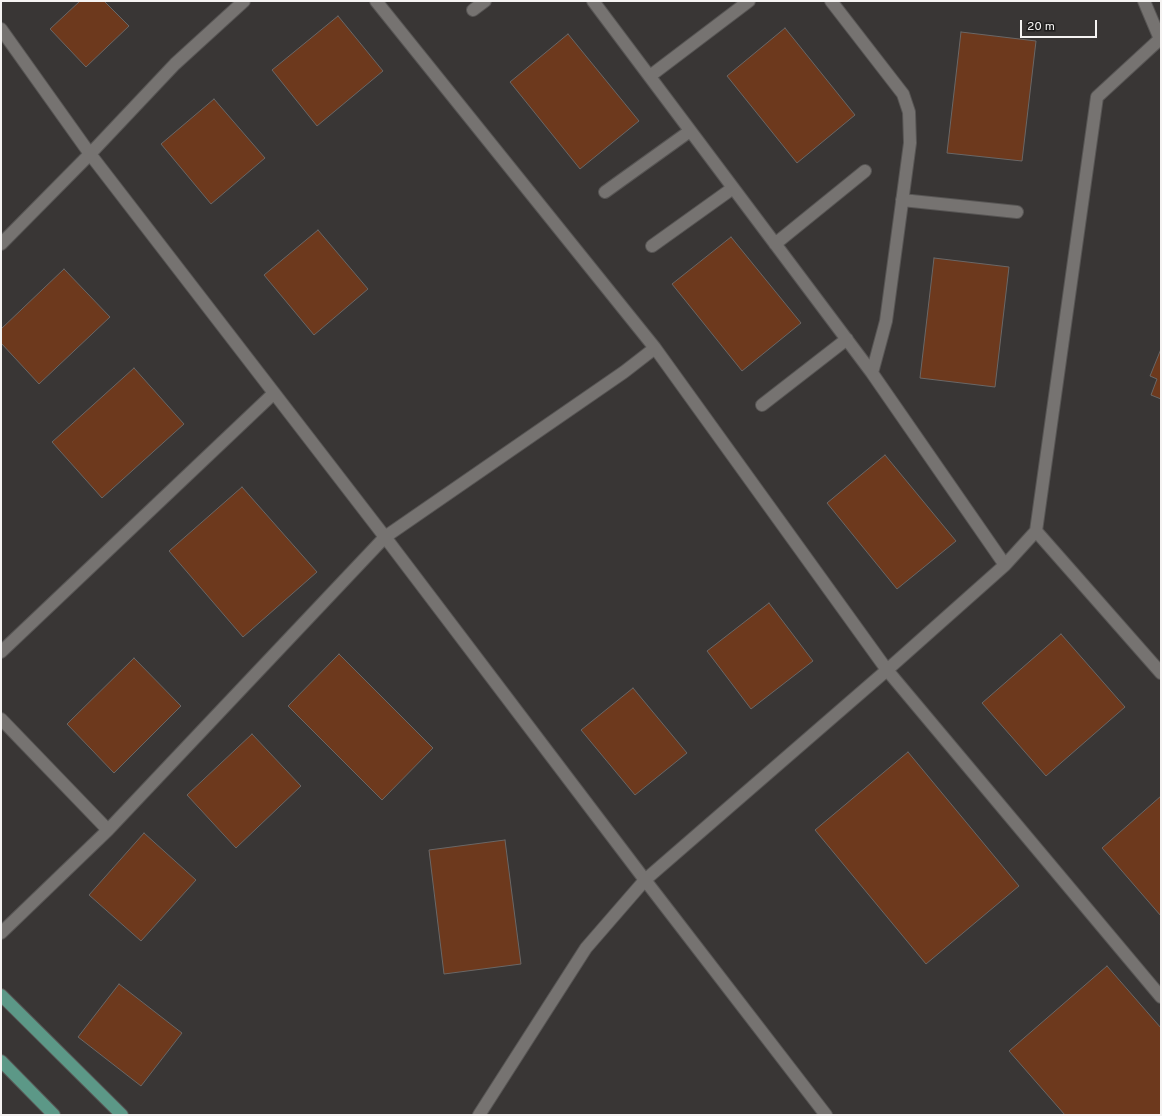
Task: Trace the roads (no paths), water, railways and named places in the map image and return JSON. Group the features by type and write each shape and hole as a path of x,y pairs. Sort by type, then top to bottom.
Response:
{"main road":[{"path":"1,995 122,1115"},
{"path":"1,1061 54,1115"}],"street":[{"path":"1,244 90,154 175,64 244,1"},
{"path":"376,1 655,348 887,670 1161,997"},
{"path":"473,10 485,1"},
{"path":"593,1 872,373 1005,565"},
{"path":"650,76 749,1"},
{"path":"831,1 903,94 908,112 910,143 886,321 872,373"},
{"path":"479,1115 586,948 645,880 887,670 1005,565 1036,531 1097,97 1160,38 1144,1"},
{"path":"1,29 90,154 273,394 385,537 645,880 826,1115"},
{"path":"605,192 690,130"},
{"path":"775,244 865,171"},
{"path":"652,246 733,188"},
{"path":"902,200 1017,212"},
{"path":"762,405 847,339"},
{"path":"1,933 108,830 385,537 624,372 655,348"},
{"path":"1,652 273,394"},
{"path":"1036,531 1161,673"},
{"path":"1,720 108,830"}]}
